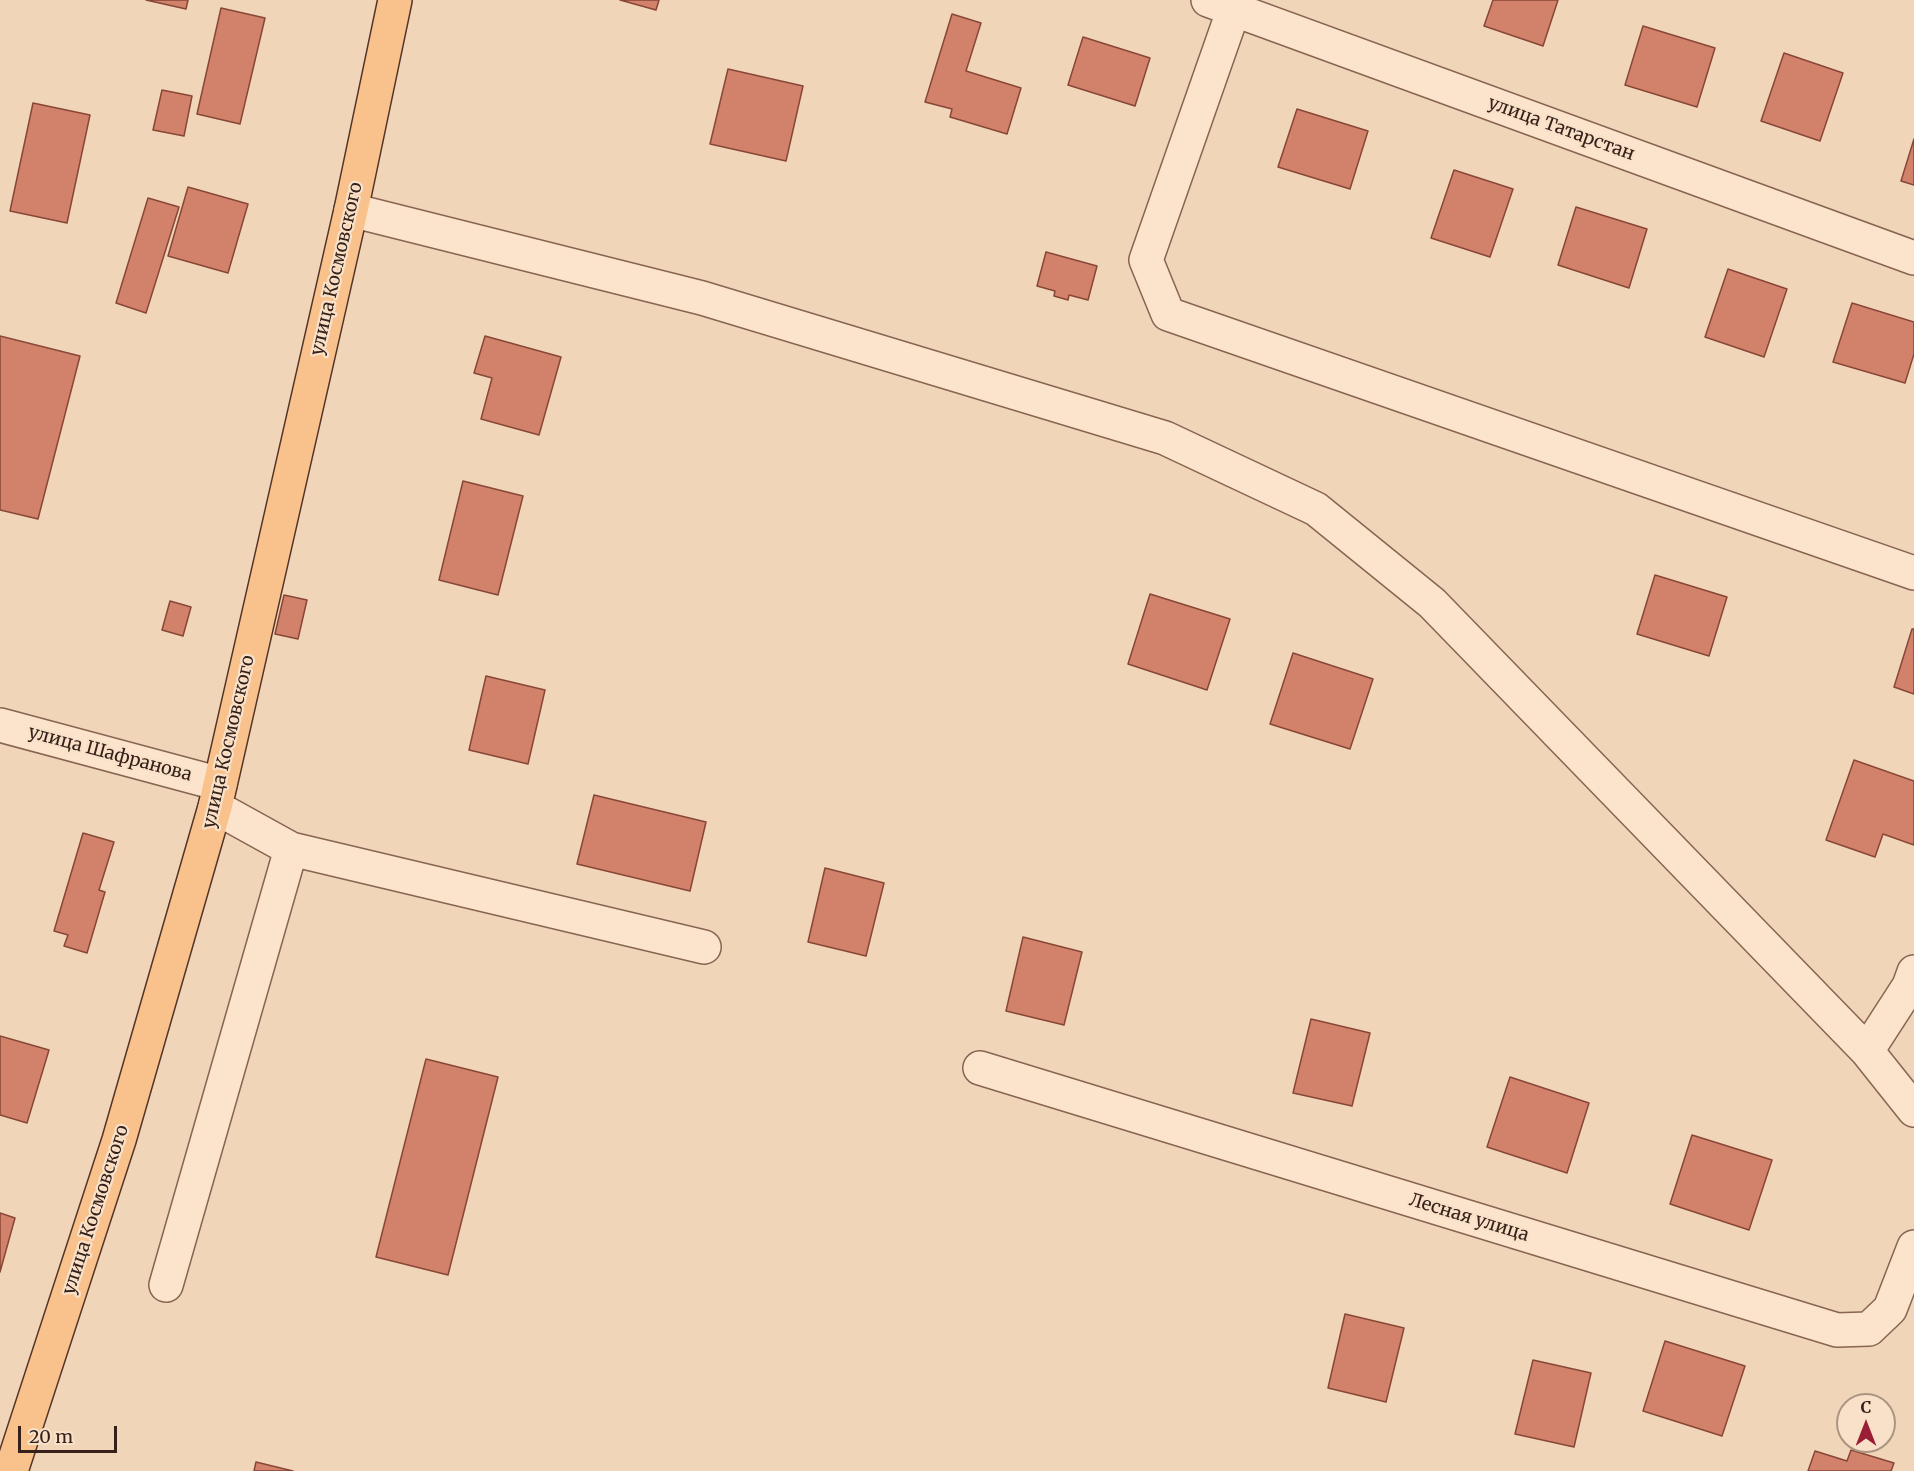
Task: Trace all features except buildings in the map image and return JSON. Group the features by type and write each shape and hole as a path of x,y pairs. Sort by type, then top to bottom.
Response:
{"main road":[{"name":"улица Космовского","path":"11,1471 119,1140 218,796 351,210 395,0"}],"street":[{"path":"1226,3 1146,260 1168,314 1914,573"},
{"name":"улица Татарстан","path":"1226,3 1914,258"},
{"path":"351,210 702,298 1165,438 1317,509 1432,603 1867,1052 1914,1110"},
{"name":"улица Шафранова","path":"0,725 218,796 291,849 704,947"},
{"path":"166,1285 291,849"},
{"path":"1867,1052 1909,986 1914,972"},
{"name":"Лесная улица","path":"980,1068 1837,1330 1869,1329 1890,1309 1914,1247"}]}
